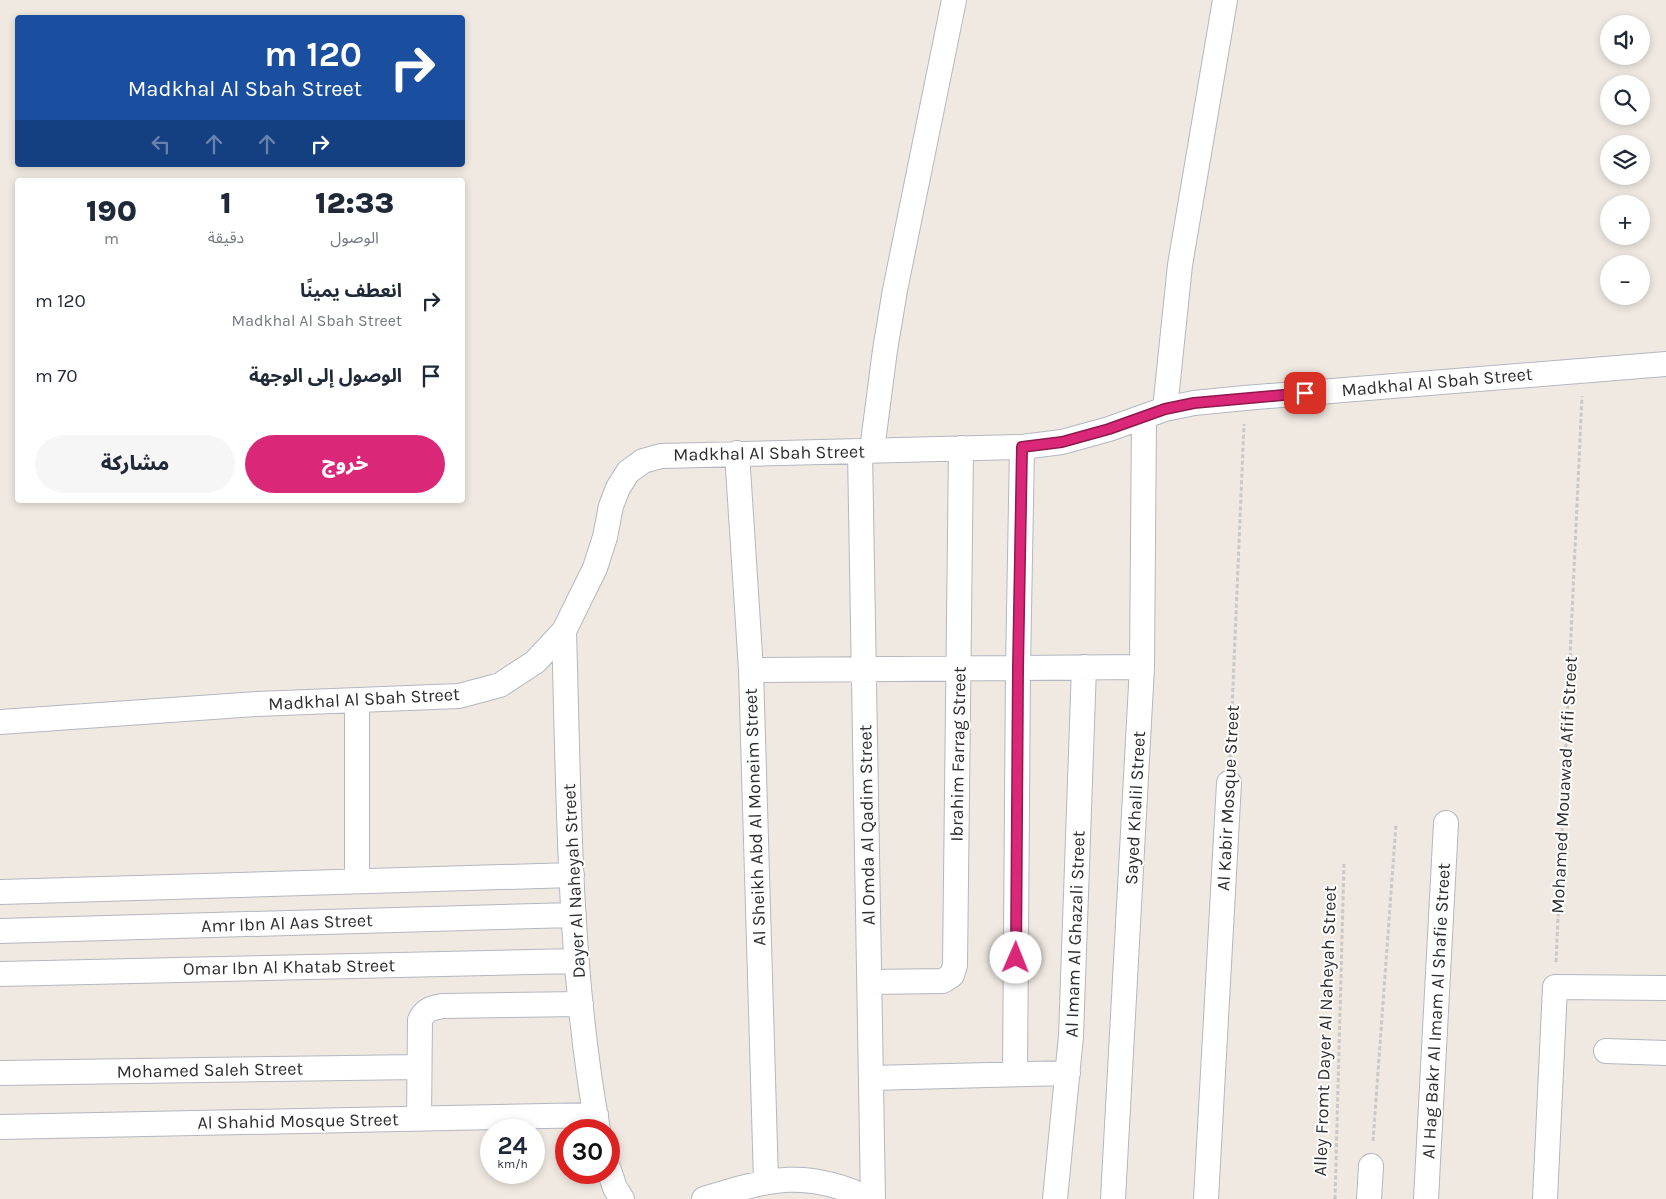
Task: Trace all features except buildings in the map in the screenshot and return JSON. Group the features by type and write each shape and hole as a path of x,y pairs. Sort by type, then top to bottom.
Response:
{"street":[{"name":"Al Omda Al Qadim Street","path":"872,1199 864,669 866,450 895,290 954,0"},
{"name":"Sayed Khalil Street","path":"1113,1199 1154,413 1224,0"},
{"name":"Madkhal Al Sbah Street","path":"0,722 257,704 459,696 500,685 535,662 564,631 595,568 605,537 611,506 618,488 628,472 643,461 660,456 1022,447 1062,442 1154,413 1194,403 1666,364"},
{"path":"1015,1074 1018,668 1022,447"},
{"name":"Ibrahim Farrag Street","path":"870,982 943,981 952,975 954,970 961,448"},
{"name":"Al Sheikh Abd Al Moneim Street","path":"737,453 751,670 766,1181"},
{"name":"Dayer Al Naheyah Street","path":"564,631 572,875 577,961 585,1043 597,1119"},
{"path":"751,670 1142,667"},
{"name":"Al Imam Al Ghazali Street","path":"1055,1199 1071,1036 1084,668"},
{"path":"357,701 357,882"},
{"name":"Al Kabir Mosque Street","path":"1206,1199 1229,783"},
{"name":"Al Hag Bakr Al Imam Al Shafie Street","path":"1426,1199 1446,823"},
{"path":"0,892 572,875"},
{"name":"Amr Ibn Al Aas Street","path":"0,931 574,915"},
{"name":"Omar Ibn Al Khatab Street","path":"0,974 577,961"},
{"path":"1545,1199 1555,988 1666,988"},
{"path":"418,1119 420,1020 426,1010 432,1008 581,1004"},
{"path":"1606,1051 1666,1053"},
{"name":"Mohamed Saleh Street","path":"0,1073 420,1067"},
{"path":"871,1078 1068,1073"},
{"name":"Al Shahid Mosque Street","path":"0,1127 418,1119 555,1121"},
{"path":"1369,1199 1371,1166"},
{"path":"704,1199 766,1181 793,1179 821,1182 848,1189 872,1199"},
{"path":"614,1184 622,1199"}],"path":[{"name":"Mohamed Mouawad Afifi Street","path":"1555,988 1584,370"},
{"name":"Al Kabir Mosque Street","path":"1229,783 1245,398"},
{"path":"1371,1166 1396,824"},
{"name":"Alley Fromt Dayer Al Naheyah Street","path":"1335,1199 1344,864"}],"route":[{"path":"1016,958 1022,447 1062,442 1109,429 1165,409 1194,403 1305,393"}]}
